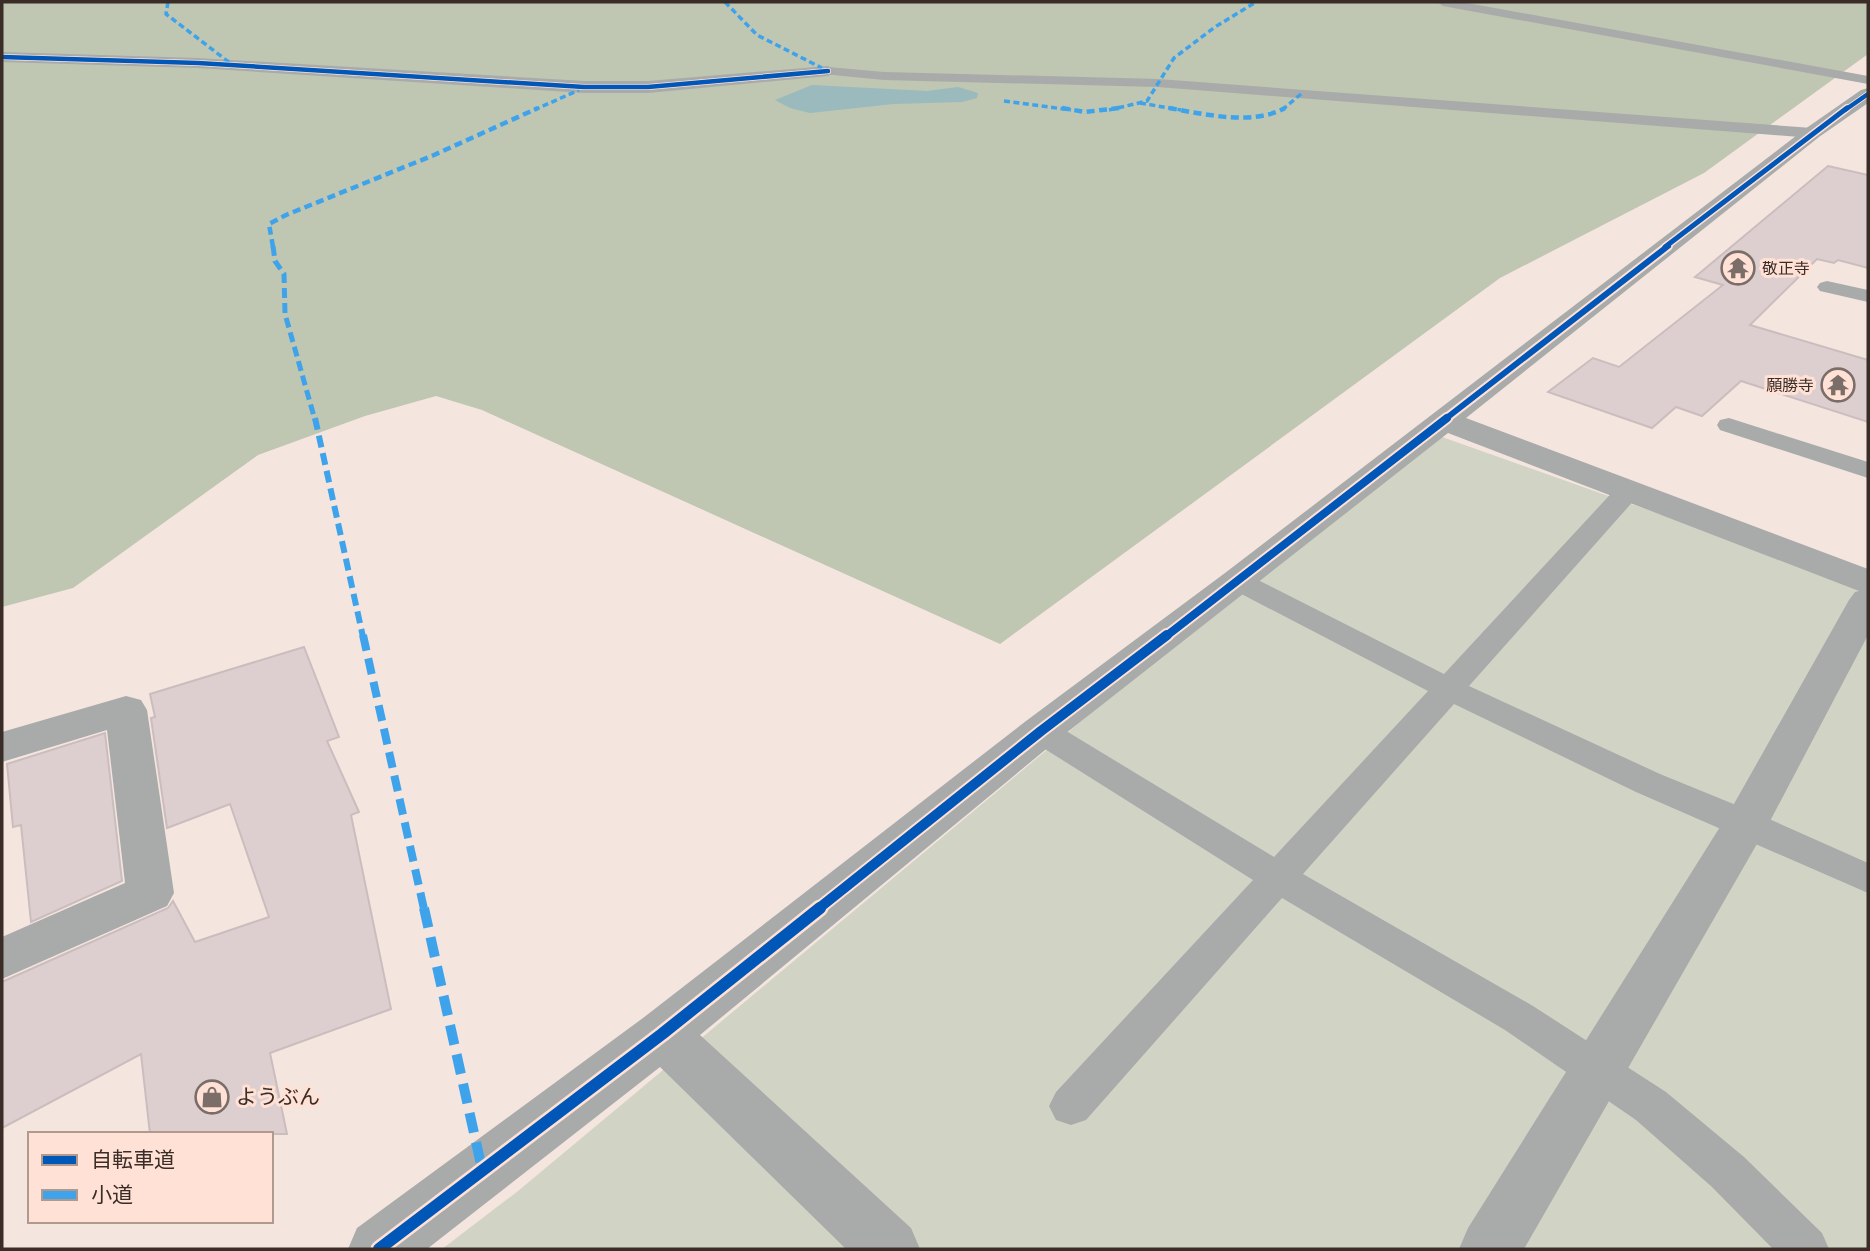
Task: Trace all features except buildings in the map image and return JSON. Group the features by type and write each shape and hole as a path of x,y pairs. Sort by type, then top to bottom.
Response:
{"street":[{"path":"2,57 198,63 584,87 648,88 828,71"},
{"path":"379,1249 662,1034 1041,731 1238,581 1812,133 1868,94"},
{"path":"1443,420 1868,582"},
{"path":"1490,1249 1746,823 1868,600"},
{"path":"2,747 127,710 150,894 2,958"},
{"path":"662,1034 889,1249"}],"lane":[{"path":"1443,2 1868,80"},
{"path":"828,71 884,76 1158,83 1812,133"},
{"path":"1827,287 1868,296"},
{"path":"1729,425 1868,470"},
{"path":"1071,1106 1628,491"},
{"path":"1238,581 1448,689 1648,783 1746,823 1868,879"},
{"path":"1041,731 1277,877 1519,1018 1651,1106 1728,1172 1805,1249"}],"green space":[{"path":"2,2 1868,2 1868,54 1704,173 1500,278 1000,644 482,410 436,396 365,416 258,455 73,588 2,607"},
{"path":"1428,432 1868,588 1868,1249 442,1249 518,1191"}],"water":[{"path":"812,85 927,91 958,87 978,93 977,98 962,102 893,104 810,113 790,108 775,100"}],"marked path":[{"path":"168,2 166,14 230,63"},
{"path":"725,2 757,35 822,68"},
{"path":"1004,101 1085,112 1112,110 1147,101 1174,58 1215,27 1256,2"},
{"path":"482,1169 308,388 299,368 285,314 284,274 275,261 269,224 434,155 579,90"},
{"path":"1140,103 1211,114 1251,116 1280,111 1301,94"}],"cycle path":[{"path":"2,57 198,63 584,87 648,87 828,71"},
{"path":"379,1249 662,1034 1041,731 1238,581 1812,133 1868,94"}],"place":[{"name":"敬正寺","path":"1738,268"},
{"name":"願勝寺","path":"1838,385"},
{"name":"ようぶん","path":"212,1097"}]}
